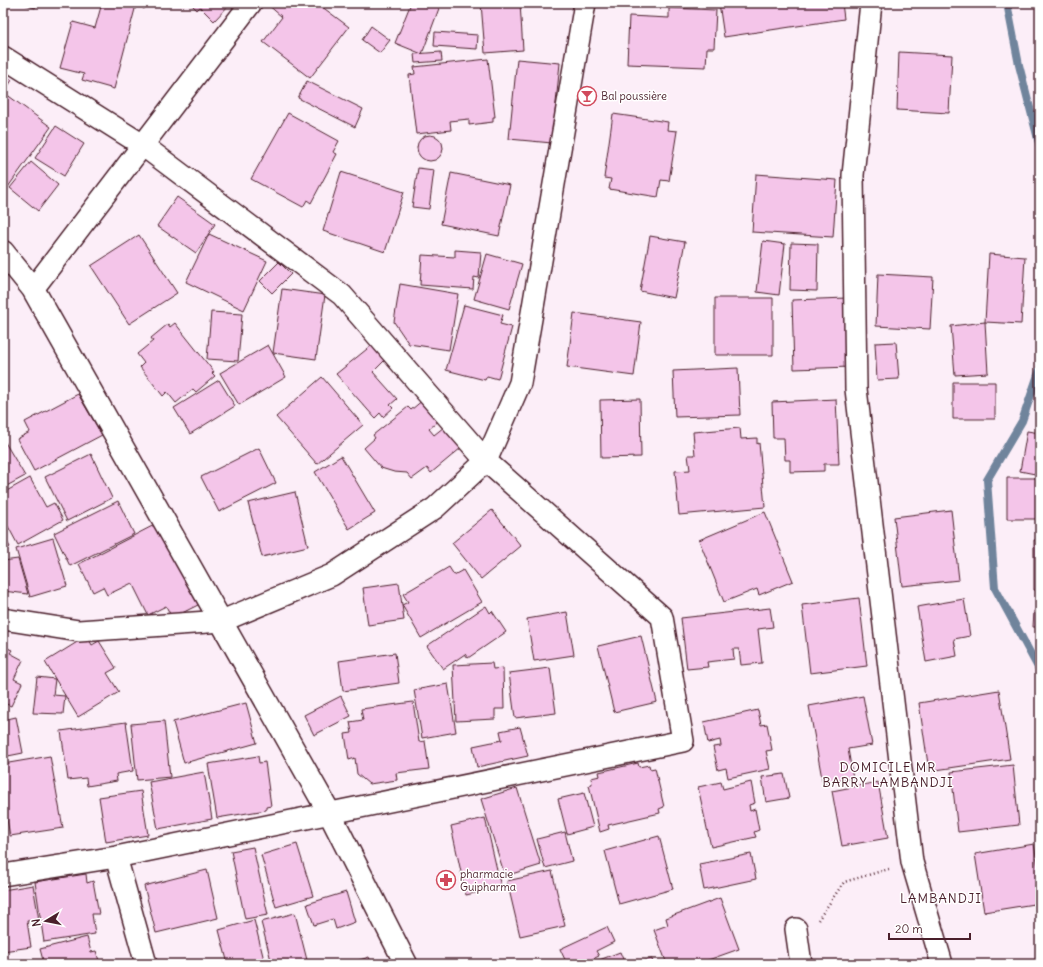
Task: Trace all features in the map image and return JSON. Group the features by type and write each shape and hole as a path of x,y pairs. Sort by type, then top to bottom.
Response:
{"street":[{"path":"33,289 141,144 250,3"},
{"path":"3,619 79,631 222,621 332,575 435,508 486,461 520,383 585,3"},
{"path":"871,3 853,175 856,389 912,862 942,964"},
{"path":"3,58 141,144 342,295 486,461 662,617 684,742 116,857 3,875"},
{"path":"3,252 33,289 222,621 330,814 406,964"},
{"path":"116,857 146,964"},
{"path":"796,929 801,964"}],"path":[{"path":"796,929 820,919 844,882 912,862"}],"building":[{"path":"21,3 37,3 35,8"},
{"path":"102,3 128,3 136,5 114,89 82,80 84,74 60,68 73,22 95,28"},
{"path":"136,3 149,3 144,9"},
{"path":"190,3 231,3 214,21 200,7 197,10"},
{"path":"266,3 317,3 349,27 310,78 263,42 282,17"},
{"path":"411,3 441,3 422,54 395,43"},
{"path":"481,3 520,3 523,50 485,53"},
{"path":"719,3 842,3 844,19 724,37"},
{"path":"669,8 716,10 714,48 707,48 706,67 627,64 629,16 669,18"},
{"path":"371,26 390,40 380,53 362,40"},
{"path":"435,32 478,35 477,49 434,46"},
{"path":"441,52 442,61 415,63 414,54"},
{"path":"899,52 952,55 949,113 897,110"},
{"path":"488,59 495,117 493,117 493,122 469,125 469,119 450,121 451,130 416,134 409,75 415,74 414,67"},
{"path":"517,59 560,63 552,143 509,139"},
{"path":"3,74 12,80 3,94"},
{"path":"307,81 363,109 355,127 298,98"},
{"path":"6,94 51,127 8,187 3,184 3,98"},
{"path":"288,113 339,141 333,152 337,154 311,203 307,200 303,207 251,179"},
{"path":"613,114 668,122 667,130 677,131 669,181 661,180 658,197 609,189 611,179 604,178"},
{"path":"56,126 84,144 64,176 35,158"},
{"path":"430,135 439,139 443,148 439,157 430,161 421,157 417,148 421,139"},
{"path":"31,162 58,185 38,211 10,188"},
{"path":"418,168 434,170 429,209 412,207"},
{"path":"341,172 404,192 385,252 323,231"},
{"path":"451,173 510,185 499,236 441,224"},
{"path":"756,174 837,180 833,237 752,232"},
{"path":"177,197 215,224 196,253 157,226"},
{"path":"209,234 267,261 244,310 186,282"},
{"path":"139,235 177,293 129,324 91,266"},
{"path":"650,236 685,242 674,298 640,291"},
{"path":"763,241 785,244 779,295 757,292"},
{"path":"791,243 818,244 817,291 790,290"},
{"path":"455,250 481,252 479,278 474,277 473,289 420,285 422,255 455,257"},
{"path":"487,254 522,264 509,309 474,299"},
{"path":"989,254 1025,257 1021,324 985,322"},
{"path":"279,262 291,274 272,293 260,281"},
{"path":"878,274 933,277 930,329 876,326"},
{"path":"400,284 458,294 449,350 409,344 394,322"},
{"path":"282,289 325,295 316,359 273,353"},
{"path":"715,298 773,298 773,355 715,355"},
{"path":"847,298 850,367 794,369 792,300"},
{"path":"464,305 503,315 500,324 512,327 498,379 487,376 485,380 446,370"},
{"path":"211,312 242,314 238,361 207,359"},
{"path":"574,313 641,322 634,376 567,367"},
{"path":"985,322 988,373 955,375 951,326"},
{"path":"175,323 214,372 212,373 215,376 196,392 193,389 176,403 167,392 163,396 140,367 144,363 137,354 153,341 151,338 168,324 170,327"},
{"path":"896,342 899,379 877,380 875,343"},
{"path":"268,345 286,377 239,405 220,373"},
{"path":"372,345 385,360 373,372 397,399 390,405 393,408 383,417 380,413 375,418 336,374"},
{"path":"738,368 740,415 675,417 673,371"},
{"path":"322,377 363,425 317,464 276,417"},
{"path":"219,380 235,406 190,434 174,408"},
{"path":"953,382 995,382 995,419 953,419"},
{"path":"78,394 102,435 34,471 17,439 30,432 25,422"},
{"path":"424,399 441,419 429,429 434,435 444,427 461,448 431,473 427,468 412,479 407,473 394,472 381,468 364,448 375,438 373,435 408,407 411,410"},
{"path":"640,399 641,457 601,458 600,400"},
{"path":"836,399 839,464 824,464 824,471 790,472 790,460 785,460 784,438 773,438 772,402"},
{"path":"3,409 7,417 3,419"},
{"path":"740,428 741,439 757,438 757,444 759,443 765,507 679,515 675,471 690,470 688,455 695,455 693,432"},
{"path":"1027,431 1040,433 1040,475 1020,471"},
{"path":"3,439 25,476 3,488"},
{"path":"259,448 276,483 219,512 201,477"},
{"path":"91,454 112,498 67,521 45,477"},
{"path":"341,456 375,513 349,529 315,472"},
{"path":"30,478 46,507 54,503 63,520 18,545 3,517 3,493"},
{"path":"1007,478 1040,478 1040,519 1007,519"},
{"path":"295,492 308,546 262,557 248,503"},
{"path":"118,501 134,534 70,566 54,533"},
{"path":"492,510 521,546 481,579 452,543"},
{"path":"951,510 959,580 902,586 894,517"},
{"path":"765,512 793,581 759,595 757,589 724,602 699,540"},
{"path":"160,522 202,603 172,618 166,606 148,615 132,583 107,595 103,587 93,592 79,564"},
{"path":"3,535 10,547 3,552"},
{"path":"53,538 67,586 30,597 16,549"},
{"path":"1034,540 1040,540 1040,590 1034,590"},
{"path":"18,559 28,594 3,591 3,561"},
{"path":"449,567 454,575 463,570 482,602 421,638 402,605 408,602 403,594"},
{"path":"399,583 404,620 368,625 363,588"},
{"path":"859,598 867,666 810,673 802,605"},
{"path":"964,599 970,636 954,639 957,656 926,662 917,607"},
{"path":"486,606 490,613 492,611 506,632 468,658 465,654 443,669 427,646"},
{"path":"770,608 773,627 758,629 762,663 741,665 739,649 733,649 734,659 707,662 708,667 687,669 681,618"},
{"path":"1040,610 1040,627 1033,627 1034,611"},
{"path":"567,612 574,655 534,661 527,619"},
{"path":"87,636 92,645 99,641 116,668 107,673 119,692 78,717 45,662"},
{"path":"641,636 657,702 614,712 598,646"},
{"path":"3,646 12,650 10,653 23,660 14,679 22,683 11,706 6,704 4,711"},
{"path":"395,653 399,683 343,691 339,661"},
{"path":"492,663 493,669 503,668 504,709 495,709 495,719 456,721 453,665"},
{"path":"550,668 556,713 515,718 509,673"},
{"path":"37,677 55,679 53,695 65,696 63,714 33,713"},
{"path":"448,684 456,732 422,738 414,690"},
{"path":"999,690 1010,759 929,771 919,703"},
{"path":"341,696 351,716 314,735 304,715"},
{"path":"863,696 872,745 848,749 853,778 823,784 809,706"},
{"path":"413,702 419,742 425,741 429,769 396,773 397,780 369,784 357,774 355,758 349,760 345,734 352,733 350,722 363,720 361,709"},
{"path":"246,703 257,743 184,763 173,722"},
{"path":"758,710 761,725 767,724 772,750 766,751 770,769 728,778 726,768 718,770 713,747 721,746 720,740 708,743 704,722"},
{"path":"16,717 23,753 3,757 3,720"},
{"path":"164,721 170,777 137,780 131,724"},
{"path":"126,722 133,771 116,774 117,781 87,786 86,778 68,780 61,731"},
{"path":"520,727 528,756 477,767 473,746 502,740 500,731"},
{"path":"50,756 63,828 10,836 3,797 3,764"},
{"path":"258,756 259,763 265,762 271,806 266,807 266,810 217,818 208,764"},
{"path":"638,763 639,767 649,765 650,769 655,768 664,807 659,809 660,813 608,825 609,829 600,832 589,785 592,784 591,778 600,776 599,772"},
{"path":"1013,765 1019,825 958,832 951,772"},
{"path":"204,772 212,819 158,829 149,782"},
{"path":"784,774 789,798 766,802 762,777"},
{"path":"721,782 723,789 751,782 755,803 749,805 750,811 755,809 759,830 754,832 756,837 711,847 698,787"},
{"path":"878,782 888,838 842,846 832,791"},
{"path":"517,788 541,865 505,876 481,799"},
{"path":"141,791 148,835 106,842 99,797"},
{"path":"584,793 593,827 567,834 558,799"},
{"path":"485,818 501,887 466,895 451,826"},
{"path":"565,832 572,861 545,868 537,839"},
{"path":"659,836 673,889 619,904 605,851"},
{"path":"297,844 313,896 276,907 261,855"},
{"path":"1034,844 1040,879 1040,903 984,912 975,854"},
{"path":"253,847 268,915 245,919 231,851"},
{"path":"751,854 756,879 704,890 699,864"},
{"path":"207,870 218,918 156,933 144,886"},
{"path":"552,871 565,926 520,936 507,881"},
{"path":"86,874 87,883 93,881 99,914 92,914 95,934 44,942 35,882"},
{"path":"33,885 39,920 27,921 31,947 3,951 3,890"},
{"path":"346,892 355,922 336,929 333,919 314,925 307,904"},
{"path":"720,898 739,949 697,964 667,964 654,930 668,925 666,918"},
{"path":"295,913 308,964 272,964 261,922"},
{"path":"254,920 265,964 228,964 219,930"},
{"path":"607,927 614,942 596,951 599,956 582,964 567,964 560,949"},
{"path":"87,937 91,952 96,951 100,964 44,964 40,949"},
{"path":"620,952 625,964 589,964"},
{"path":"369,957 372,964 347,964"},
{"path":"652,959 653,964 635,964 635,963"}],"waterway":[{"path":"1007,3 1019,65 1040,147"},
{"path":"1040,369 1022,421 987,480 995,588 1040,671"}],"place":[{"name":"Bal poussière","path":"587,96"},
{"name":"pharmacie Guipharma","path":"446,880"}],"district":[{"name":"DOMICILE MR BARRY LAMBANDJI","path":"888,774"},
{"name":"LAMBANDJI","path":"941,898"}]}
